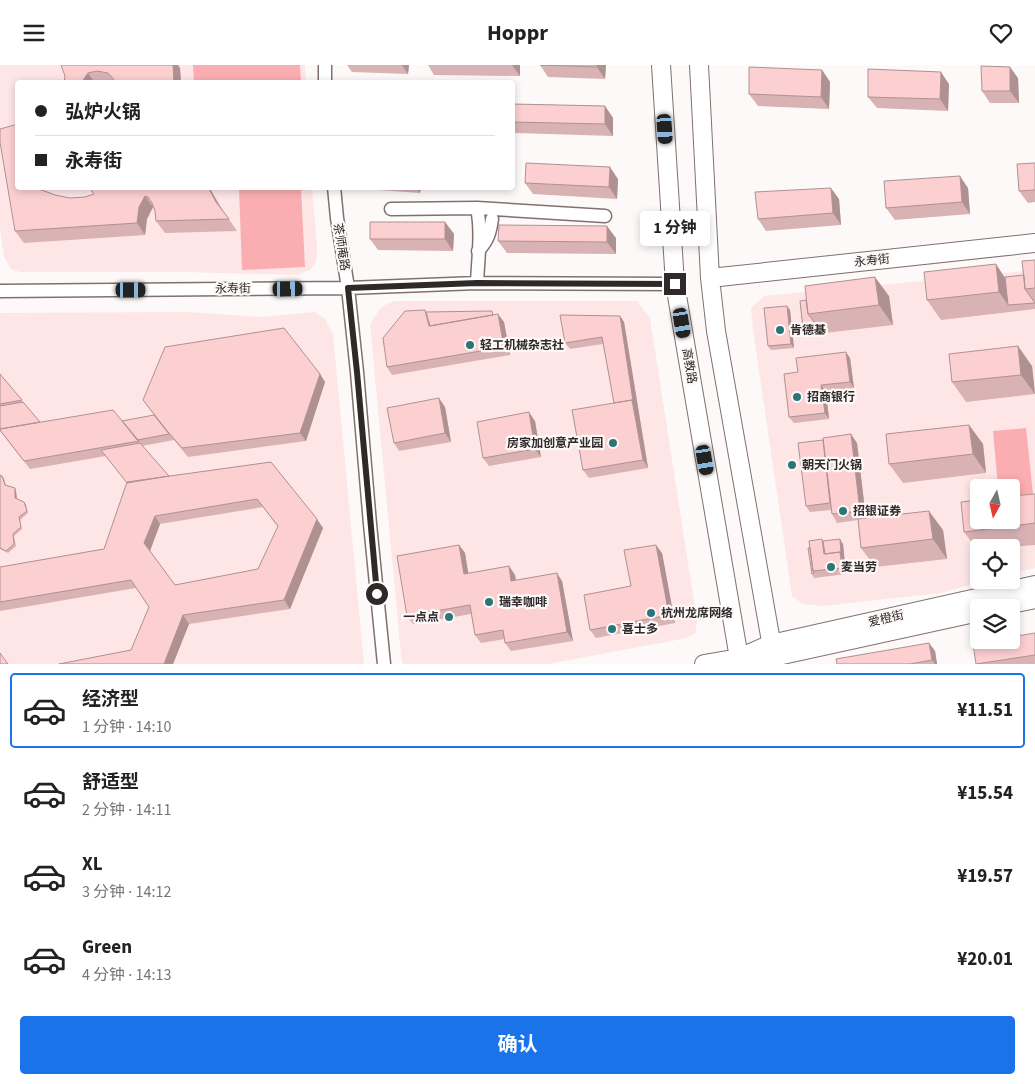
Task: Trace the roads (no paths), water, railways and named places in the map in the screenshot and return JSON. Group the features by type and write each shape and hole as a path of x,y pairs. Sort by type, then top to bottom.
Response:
{"main road":[{"name":"高教路","path":"661,65 675,284 739,661"},
{"path":"699,65 710,278 716,331 773,655"},
{"name":"永寿街","path":"710,278 1035,243"},
{"name":"爱橙街","path":"773,655 1035,585"},
{"path":"1020,602 1035,599"},
{"name":"爱橙街","path":"704,664 739,661 773,655 970,614"}],"street":[{"path":"325,65 325,80"},
{"name":"茶师庵路","path":"334,190 336,218 348,288 357,372 384,664"},
{"path":"477,208 477,283"},
{"path":"391,209 477,208 605,216"},
{"path":"478,251 486,243 492,219"},
{"name":"永寿街","path":"0,291 348,288 477,283 675,284"}],"place":[{"name":"肯德基","path":"780,330"},
{"name":"轻工机械杂志社","path":"470,345"},
{"name":"招商银行","path":"797,397"},
{"name":"房家加创意产业园","path":"613,443"},
{"name":"朝天门火锅","path":"792,465"},
{"name":"招银证券","path":"843,511"},
{"name":"麦当劳","path":"831,567"},
{"name":"瑞幸咖啡","path":"489,602"},
{"name":"杭州龙席网络","path":"651,613"},
{"name":"一点点","path":"449,617"},
{"name":"喜士多","path":"612,629"}]}
